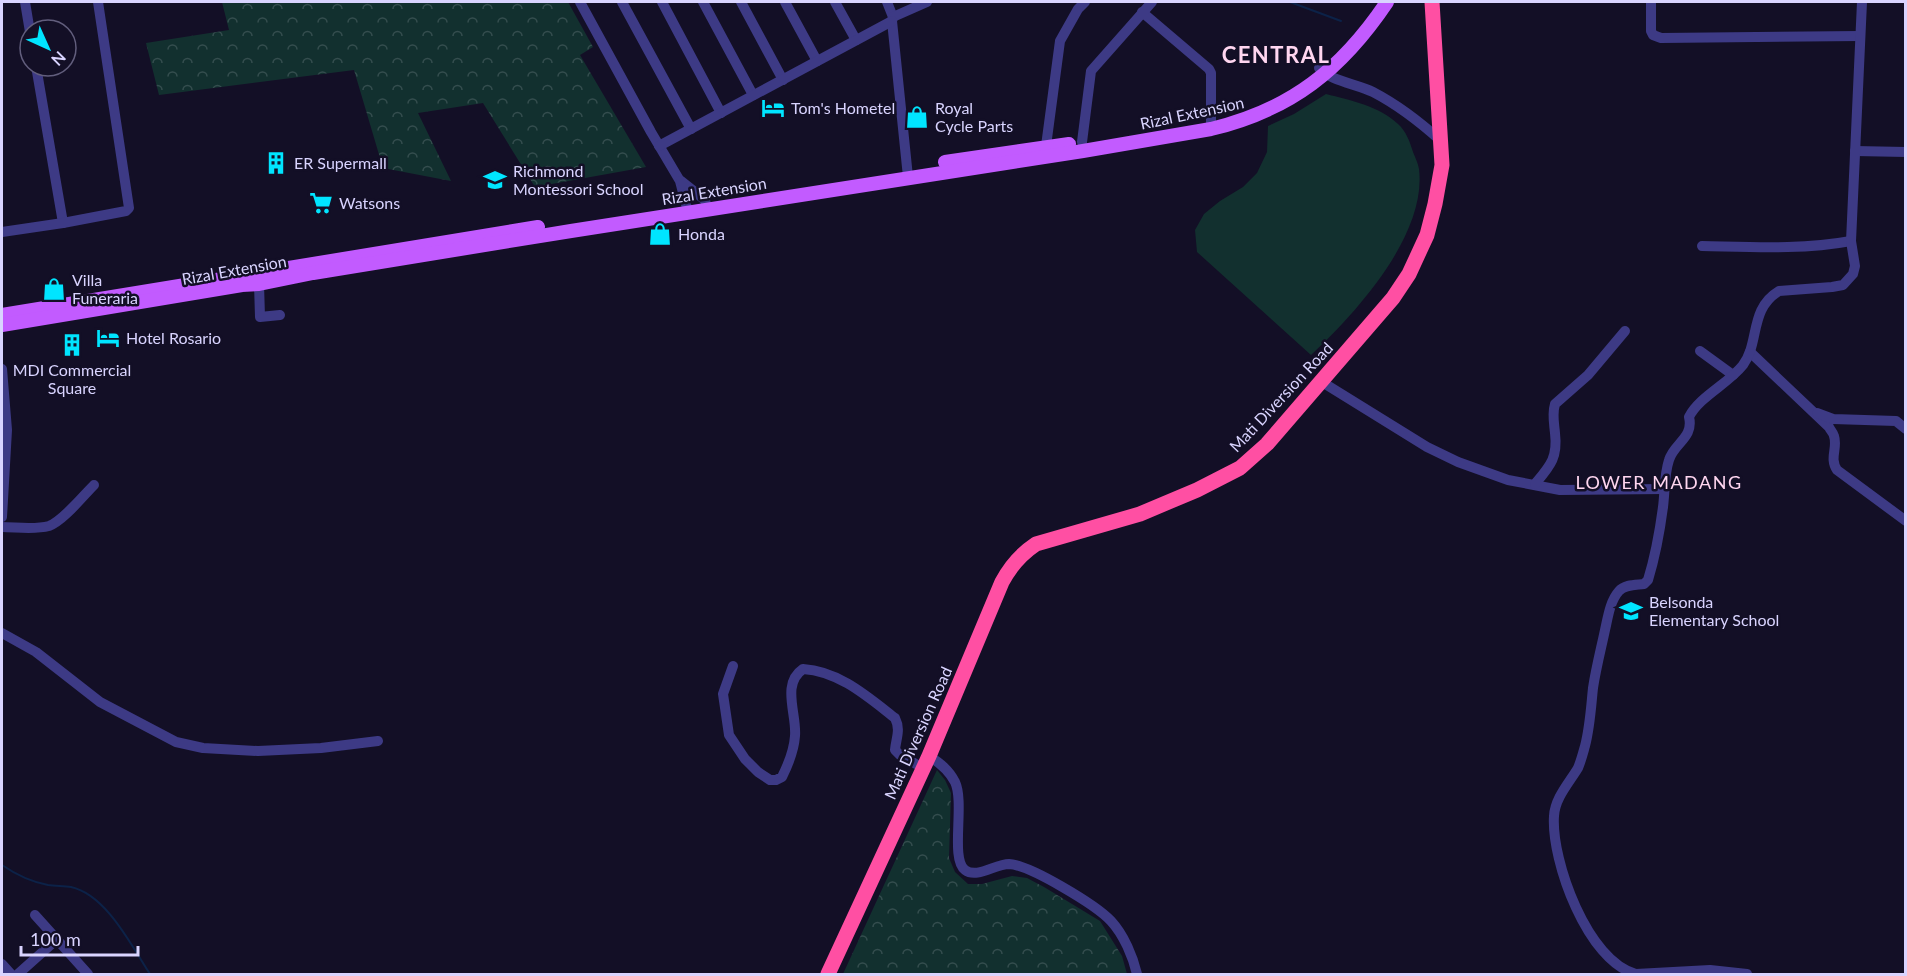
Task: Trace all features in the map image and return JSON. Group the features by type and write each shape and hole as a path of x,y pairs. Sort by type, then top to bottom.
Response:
{"highway":[{"name":"Mati Diversion Road","path":"828,975 926,762 1002,582 1014,562 1036,544 1140,514 1240,468 1267,444 1393,298 1419,255 1427,235 1436,204 1442,165 1432,2"}],"main road":[{"name":"Rizal Extension","path":"1322,71 1376,2"},
{"name":"Rizal Extension","path":"908,172 1083,151 1211,124 1265,103 1322,71 1351,49 1387,2"},
{"name":"Rizal Extension","path":"2,315 706,205 908,172 1046,146 1211,124"},
{"name":"Rizal Extension","path":"2,325 259,284 688,207"}],"street":[{"path":"25,2 28,18"},
{"path":"2,232 63,223 126,211 129,208 98,2"},
{"path":"580,2 680,181 688,207"},
{"path":"622,2 691,129"},
{"path":"662,2 721,113"},
{"path":"703,2 753,96"},
{"path":"741,2 783,80"},
{"path":"785,2 817,62"},
{"path":"835,2 856,40"},
{"path":"887,2 893,19 908,172"},
{"path":"659,146 927,2"},
{"path":"1046,146 1060,41 1078,9 1085,2"},
{"path":"1082,142 1091,71 1152,2"},
{"path":"1651,2 1651,31 1653,35 1661,38 1860,36"},
{"path":"1747,975 1710,970 1636,974 1624,971 1615,964 1604,953 1572,900 1563,877 1557,849 1554,813 1558,801 1579,765 1586,745 1595,675 1610,610 1620,590 1627,586 1644,584 1648,580 1663,509 1669,459 1689,432 1691,425 1689,417 1694,407 1744,364 1750,352 1755,326 1765,302 1774,294 1779,291 1843,285 1855,266 1851,241 1862,2"},
{"path":"1142,12 1209,69 1211,73 1211,124"},
{"path":"1322,71 1387,100 1414,118 1441,141"},
{"path":"38,78 63,223"},
{"path":"1855,151 1905,152"},
{"path":"680,181 706,205"},
{"path":"1702,246 1785,248 1851,241"},
{"path":"259,284 260,317 280,315"},
{"path":"1535,484 1554,459 1556,436 1553,411 1555,404 1588,375 1625,331"},
{"path":"1700,351 1733,375"},
{"path":"1750,352 1829,427 1834,435 1833,456 1837,470 1905,521"},
{"path":"2,369 6,456 2,517"},
{"path":"1322,382 1396,429 1458,462 1508,480 1560,490 1665,489"},
{"path":"1812,411 1833,419 1896,421 1905,429"},
{"path":"2,527 49,526 57,522 94,485"},
{"path":"2,633 36,652 100,702 176,742 202,748 258,751 321,748 378,741"},
{"path":"733,666 723,694 729,735 745,759 758,772 770,780 782,777 792,752 795,737 791,695 792,681 797,673 803,669 825,673 852,686 895,718 899,724 896,750 900,756 926,762 949,772 956,783 959,798 957,843 959,861 963,869 970,873 1007,864 1022,867 1069,892 1112,922 1126,944 1137,975"},
{"path":"35,915 88,975"},
{"path":"18,975 56,940"},
{"path":"2,964 11,975"}],"green space":[{"path":"222,2 568,2 593,47 580,55 646,167 535,187 483,103 418,113 451,181 383,168 354,70 159,95 146,43 229,30"},
{"path":"1326,94 1373,108 1401,127 1419,167 1419,194 1412,220 1385,271 1348,318 1311,355 1197,252 1195,230 1204,214 1243,187 1257,173 1267,152 1268,126 1294,114"},
{"path":"937,770 951,793 949,858 955,872 968,884 982,884 1012,876 1027,878 1044,887 1100,921 1122,956 1127,974 843,974"}],"waterway":[{"path":"1290,2 1341,21"},
{"path":"2,865 30,880 48,885 71,887 96,900 117,923 150,974"}],"place":[{"name":"Tom's Hometel","path":"773,108"},
{"name":"Royal Cycle Parts","path":"917,117"},
{"name":"ER Supermall","path":"276,163"},
{"name":"Richmond Montessori School","path":"495,180"},
{"name":"Watsons","path":"321,203"},
{"name":"Honda","path":"660,234"},
{"name":"Villa Funeraria","path":"54,289"},
{"name":"Hotel Rosario","path":"108,338"},
{"name":"MDI Commercial Square","path":"72,345"},
{"name":"Belsonda Elementary School","path":"1631,611"}],"district":[{"name":"CENTRAL","path":"1276,55"},
{"name":"LOWER MADANG","path":"1659,483"}]}
